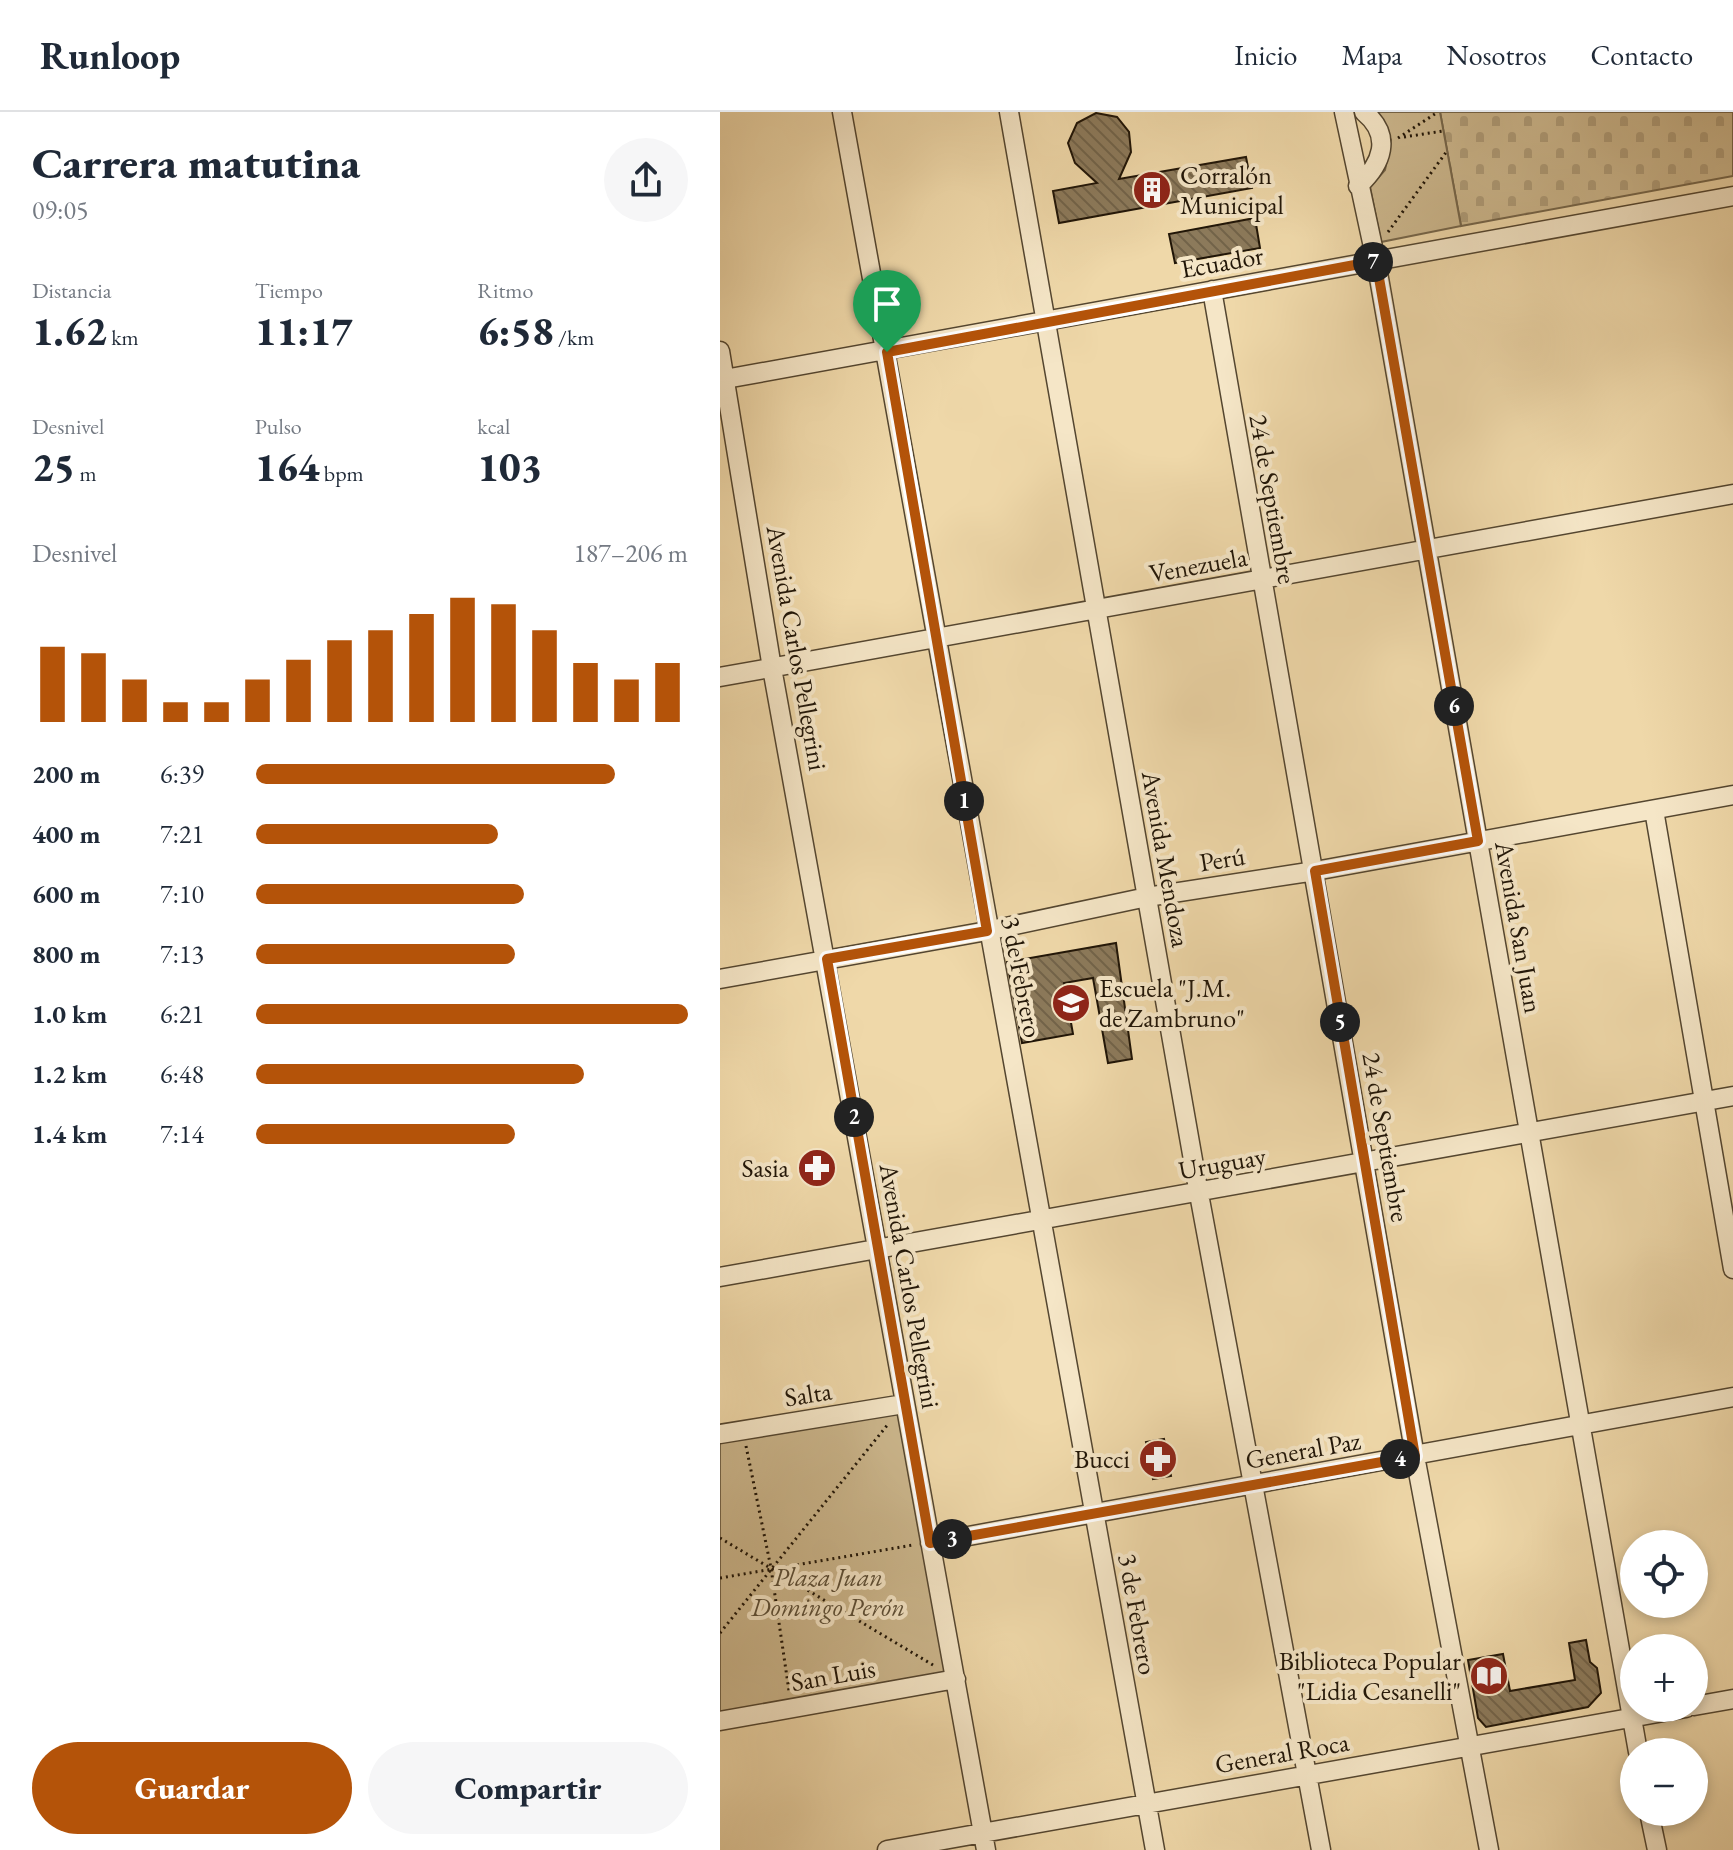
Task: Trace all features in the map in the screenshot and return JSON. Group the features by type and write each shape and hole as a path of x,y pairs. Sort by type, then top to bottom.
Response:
{"street":[{"name":"3 de Febrero","path":"842,112 887,352 987,931 1155,1850"},
{"name":"Avenida Mendoza","path":"1009,112 1199,1194 1321,1850"},
{"name":"Avenida San Juan","path":"1344,112 1376,261 1620,1656"},
{"path":"1358,186 1380,162 1392,140 1364,112"},
{"name":"Ecuador","path":"723,379 1733,199"},
{"name":"24 de Septiembre","path":"1212,290 1260,580 1315,871 1415,1456 1489,1850"},
{"name":"Avenida Carlos Pellegrini","path":"720,351 772,668 827,959 984,1842"},
{"name":"Venezuela","path":"720,677 1733,494"},
{"name":"Perú","path":"720,979 987,931 1147,897 1315,871 1733,795"},
{"path":"1654,810 1733,1269"},
{"name":"Uruguay","path":"720,1277 1199,1194 1733,1096"},
{"name":"General Paz","path":"930,1543 1733,1397"},
{"name":"Salta","path":"720,1434 904,1404"},
{"name":"San Luis","path":"720,1721 956,1679"},
{"path":"1708,1703 1733,1699"},
{"name":"General Roca","path":"887,1850 984,1842 1147,1804 1620,1720"},
{"path":"1652,1826 1657,1850"}],"path":[{"path":"1392,140 1438,112"},
{"path":"1392,140 1443,131"},
{"path":"1381,242 1447,151"},
{"path":"720,1633 904,1404"},
{"path":"742,1431 771,1568 791,1709"},
{"path":"720,1538 956,1679"},
{"path":"720,1578 930,1543"}],"green space":[{"path":"1375,112 1440,112 1461,226 1381,242 1370,187 1385,170 1391,140"},
{"path":"1440,112 1733,112 1733,176 1461,226"},
{"name":"Plaza Juan Domingo Perón","path":"904,1404 956,1679 720,1721 720,1434"}],"building":[{"name":"Corralón Municipal","path":"1096,113 1117,117 1129,132 1131,152 1119,179 1246,157 1252,188 1059,223 1053,191 1097,183 1075,163 1068,143 1077,123"},
{"path":"1255,218 1260,248 1175,263 1169,234"},
{"path":"1116,943 1132,1059 1108,1063 1093,978 1064,983 1073,1034 1022,1043 1007,962"},
{"name":"Sasia","path":"830,1156 833,1174 804,1180 802,1161"},
{"name":"Bucci","path":"1164,1439 1171,1476 1153,1479 1146,1442"},
{"path":"1586,1640 1590,1662 1597,1668 1601,1693 1588,1707 1486,1727 1478,1718 1468,1660 1503,1654 1510,1691 1575,1680 1569,1643"}],"place":[{"name":"Corralón Municipal","path":"1152,190"},
{"name":"Escuela \"J.M. de Zambruno\"","path":"1071,1003"},
{"name":"Sasia","path":"817,1168"},
{"name":"Bucci","path":"1158,1459"},
{"name":"Biblioteca Popular \"Lidia Cesanelli\"","path":"1489,1676"}],"route":[{"path":"1376,261 1478,841 1315,871 1415,1456 930,1543 827,959 987,931 887,352 1376,261"}]}
